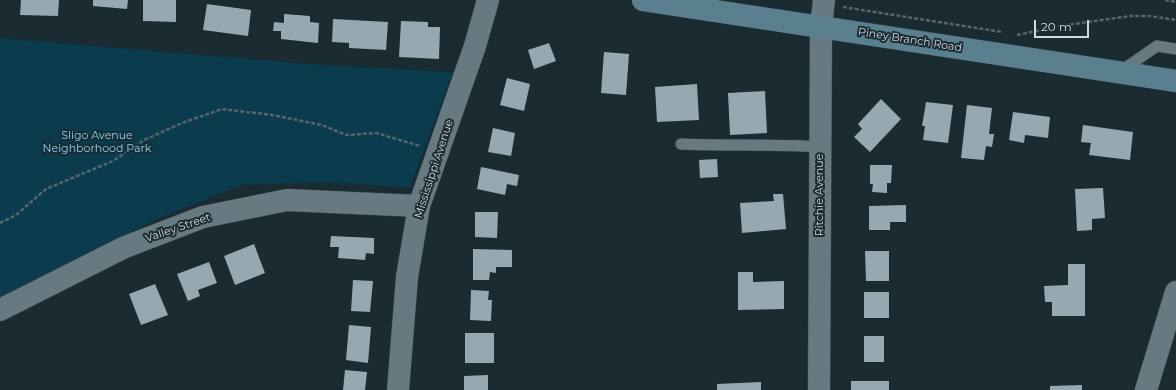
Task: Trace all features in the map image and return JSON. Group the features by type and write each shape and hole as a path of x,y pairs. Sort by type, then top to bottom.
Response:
{"main road":[{"name":"Piney Branch Road","path":"644,0 1176,81"}],"street":[{"name":"Mississippi Avenue","path":"398,390 407,277 419,206 475,46 488,0"},
{"name":"Ritchie Avenue","path":"819,390 821,26 824,1"},
{"name":"Valley Street","path":"0,310 125,247 203,217 287,200 419,206"},
{"path":"1146,390 1176,292"}],"lane":[{"path":"1119,72 1156,46 1176,49"},
{"path":"681,144 722,146 821,146"}],"path":[{"path":"1165,0 1176,2"},
{"path":"824,1 842,7 1004,33"},
{"path":"1011,34 1019,35 1060,26 1130,16 1150,16 1176,20"},
{"path":"0,223 16,215 46,188 112,161 144,140 182,123 222,109 279,116 322,125 346,135 376,133 439,151"}],"green space":[{"name":"Sligo Avenue Neighborhood Park","path":"0,38 321,65 453,72 410,188 324,182 242,185 159,218 0,299"}],"building":[{"path":"21,0 59,0 58,16 20,15"},
{"path":"93,0 128,0 127,9 93,6"},
{"path":"143,0 176,0 176,22 143,21"},
{"path":"207,4 251,10 248,36 203,30"},
{"path":"284,14 310,16 310,22 319,23 318,43 281,39 281,31 273,31 274,22 284,23"},
{"path":"333,19 388,22 386,50 349,48 349,43 332,42"},
{"path":"401,21 428,22 428,27 440,27 439,59 399,57"},
{"path":"549,43 556,61 534,69 528,50"},
{"path":"604,52 629,54 626,95 601,93"},
{"path":"507,78 530,84 524,111 500,105"},
{"path":"697,84 699,120 657,122 655,87"},
{"path":"765,91 767,133 730,135 728,93"},
{"path":"881,99 901,119 870,152 854,137 862,129 858,124"},
{"path":"926,102 953,105 948,143 923,140 925,126 922,126"},
{"path":"967,105 992,108 989,134 994,134 992,147 986,146 984,160 961,158"},
{"path":"1013,112 1050,117 1048,138 1025,135 1024,143 1009,140"},
{"path":"1083,125 1133,132 1130,160 1089,155 1091,143 1081,142"},
{"path":"493,128 515,133 511,156 488,152"},
{"path":"717,159 718,177 700,178 699,160"},
{"path":"870,165 892,165 891,183 887,183 887,193 872,192 873,184 870,184"},
{"path":"481,167 519,175 517,186 507,184 505,195 477,189"},
{"path":"1103,188 1105,218 1092,219 1092,230 1077,231 1075,189"},
{"path":"773,194 783,194 786,229 742,233 740,203 774,201"},
{"path":"906,205 906,222 890,222 890,230 869,230 869,206"},
{"path":"475,212 498,212 497,238 475,237"},
{"path":"331,236 374,238 374,254 366,253 365,260 338,258 339,247 330,247"},
{"path":"254,244 265,273 235,285 224,256"},
{"path":"473,249 512,250 512,267 496,267 496,273 490,272 489,280 473,280"},
{"path":"865,251 889,251 889,281 866,281"},
{"path":"209,262 217,283 198,290 200,296 188,301 177,274"},
{"path":"1068,264 1085,264 1085,316 1052,316 1052,302 1045,302 1044,286 1068,285"},
{"path":"738,272 753,272 753,282 784,281 784,309 738,310"},
{"path":"353,280 373,281 370,312 351,311"},
{"path":"155,284 168,315 141,325 129,294"},
{"path":"471,290 489,291 488,300 492,300 491,321 470,320"},
{"path":"864,292 889,292 889,318 864,318"},
{"path":"349,325 371,327 368,363 346,360"},
{"path":"465,333 494,333 494,363 465,363"},
{"path":"864,336 884,336 884,362 864,362"},
{"path":"345,370 367,372 365,390 343,390"},
{"path":"488,375 488,390 464,390 464,376"},
{"path":"851,381 889,381 889,390 851,390"},
{"path":"761,382 761,390 717,390 717,384"},
{"path":"1082,385 1082,390 1050,390 1050,386"}]}
